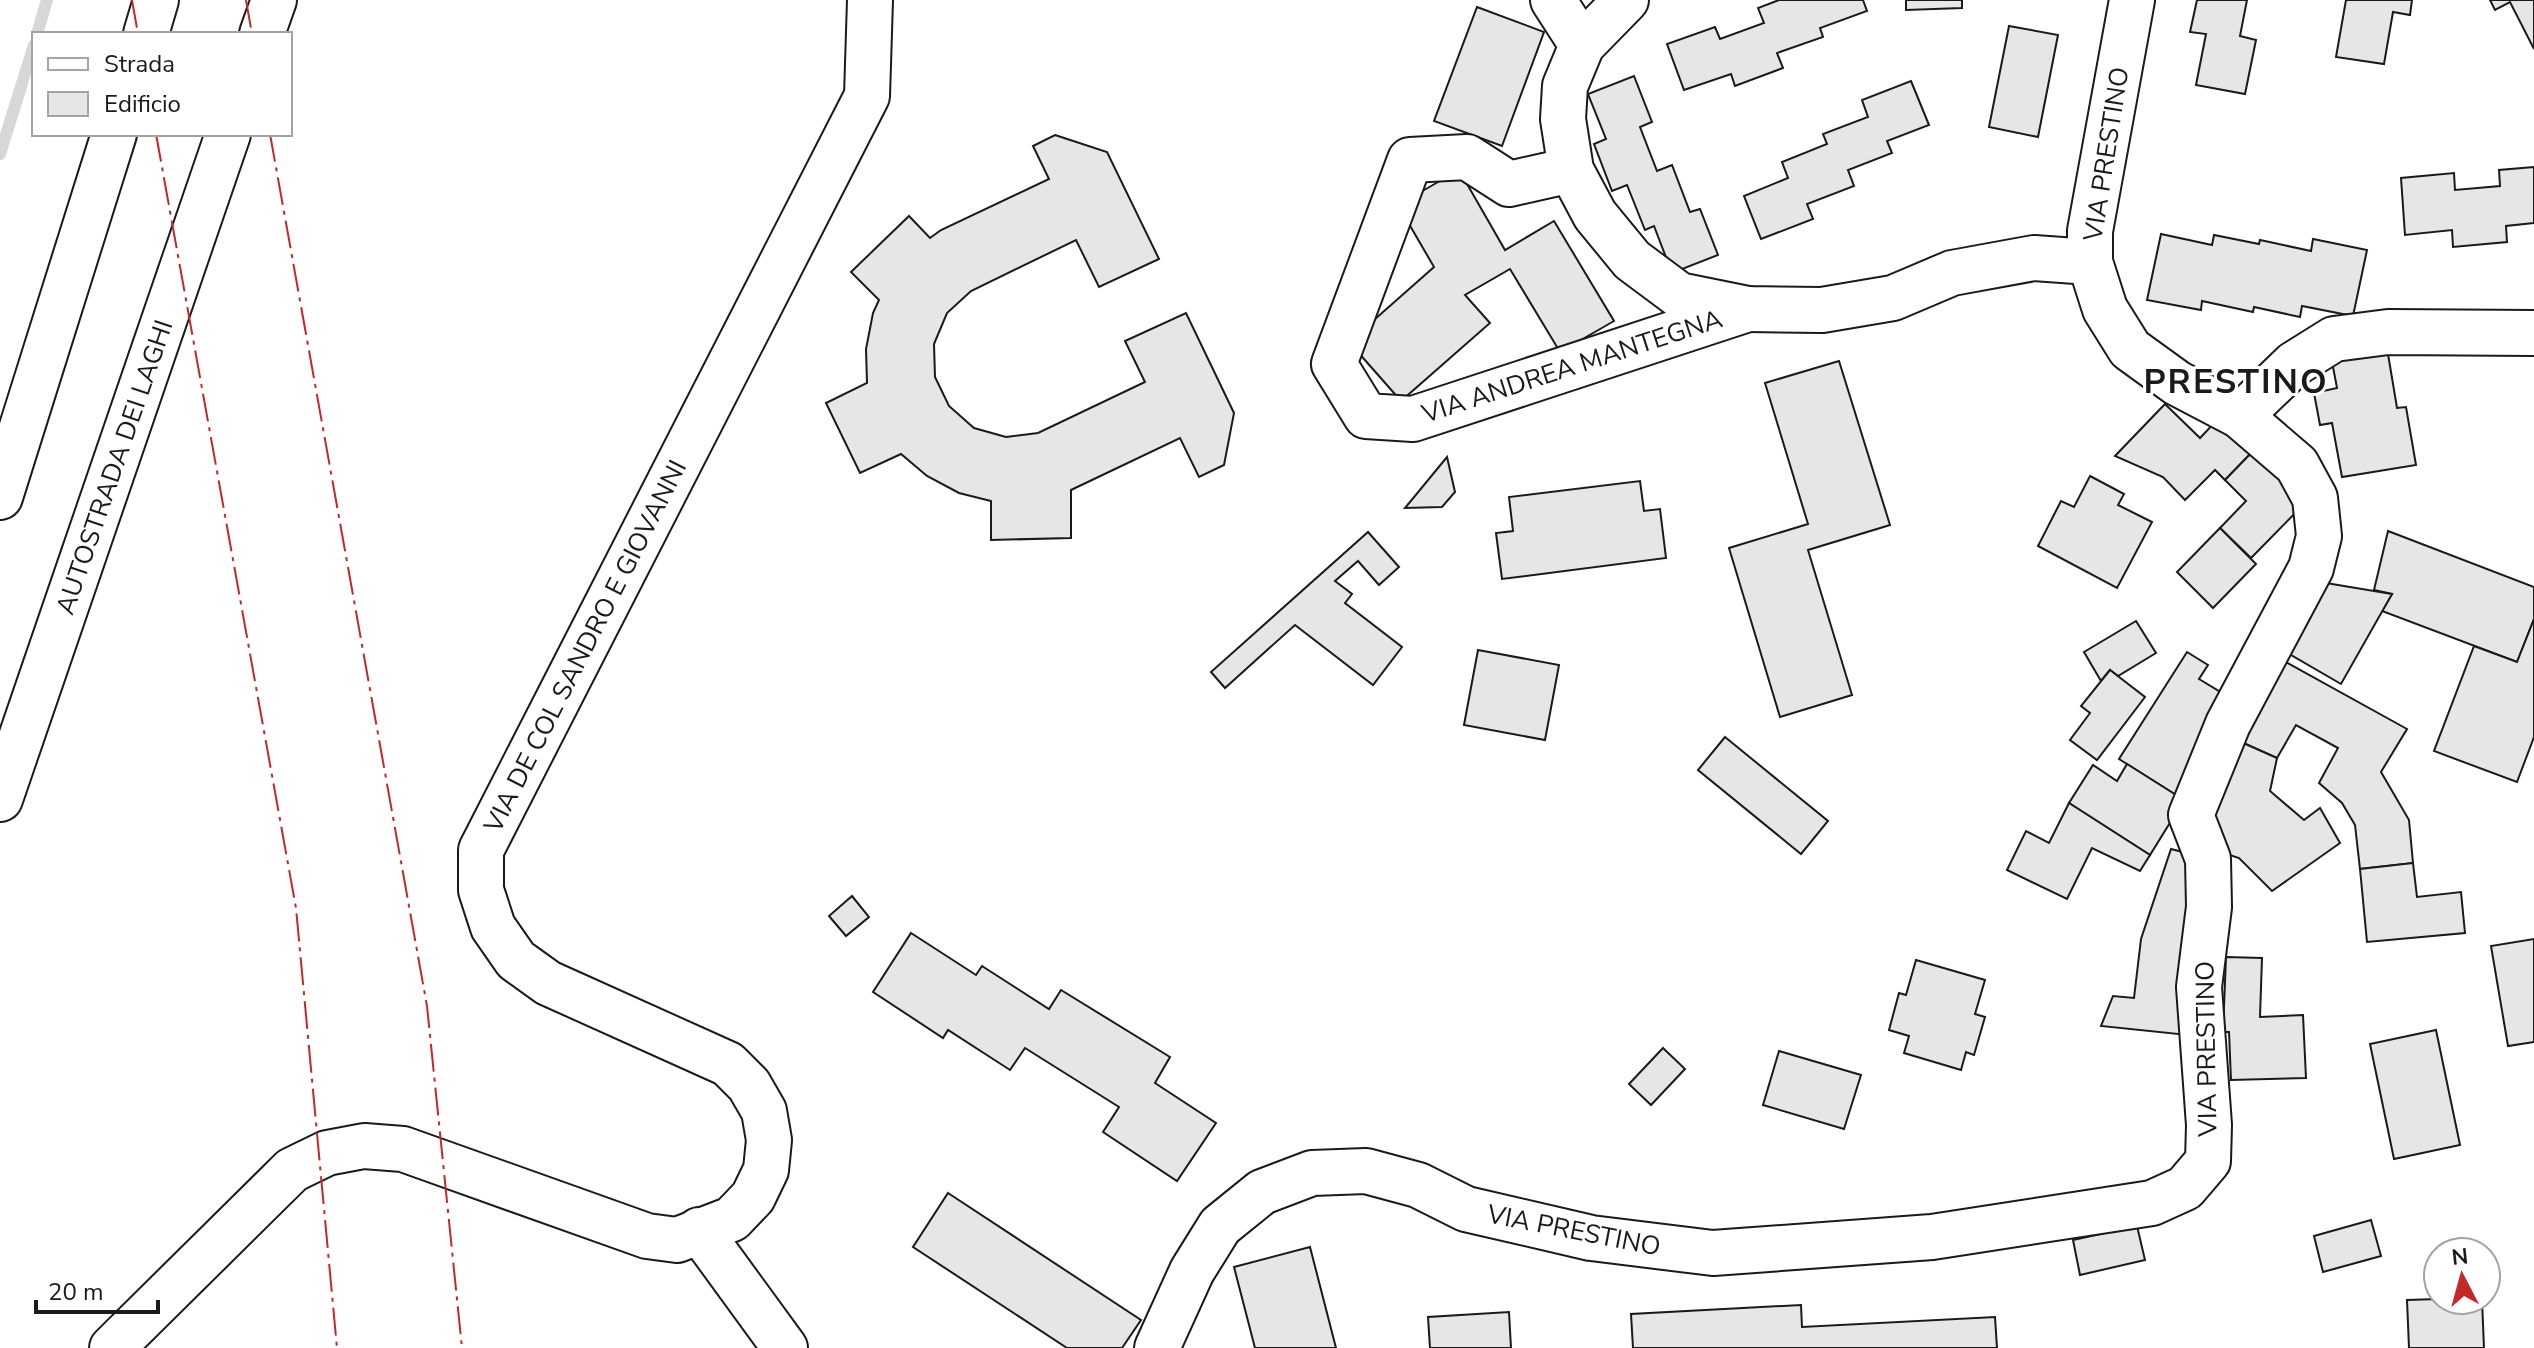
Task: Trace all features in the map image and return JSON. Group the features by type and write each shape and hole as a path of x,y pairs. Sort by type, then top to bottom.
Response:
{"main road":[{"path":"147,32 156,0"},
{"path":"263,32 274,0"},
{"name":"VIA DE COL SANDRO E GIOVANNI","path":"112,1348 292,1170 327,1153 364,1146 403,1149 647,1236 677,1240 732,1219 753,1197 766,1170 769,1140 764,1111 749,1085 728,1064 548,983 516,960 493,927 481,890 481,850 867,96 870,0"},
{"path":"1553,0 1582,45"},
{"name":"VIA ANDREA MANTEGNA","path":"1626,0 1582,45 1565,86 1563,119 1571,170 1595,215 1632,260 1679,295 1748,309 1822,310 1893,298 1952,273 2034,258 2090,262"},
{"name":"VIA PRESTINO","path":"1157,1348 1192,1271 1220,1226 1262,1192 1312,1173 1366,1171 1418,1185 1466,1209 1591,1238 1713,1253 1932,1237 2152,1203 2185,1188 2208,1161 2209,1125 2199,987 2209,907 2208,859 2191,815 2228,724 2311,568 2319,536 2315,498 2297,465 2240,416 2177,383 2130,349 2105,309 2090,262 2090,231 2132,0"},
{"path":"0,497 113,136"},
{"name":"AUTOSTRADA DEI LAGHI","path":"0,799 227,136"},
{"name":"VIA ANDREA MANTEGNA","path":"1571,170 1509,184 1467,157 1410,160 1334,364 1366,416 1413,419 1748,309"},
{"path":"2240,416 2294,364 2334,339 2388,332 2534,333"},
{"path":"699,1230 785,1348"}],"building":[{"path":"1779,0 1863,0 1867,11 1820,28 1823,37 1777,53 1783,68 1735,86 1731,74 1684,90 1667,44 1715,27 1720,39 1764,23 1758,8"},
{"path":"1906,0 1962,0 1962,8 1906,10"},
{"path":"2197,0 2247,0 2240,36 2256,40 2245,94 2196,85 2206,34 2190,32"},
{"path":"2346,0 2412,0 2410,15 2393,12 2384,64 2336,57"},
{"path":"2490,0 2534,0 2534,49 2510,2 2495,10"},
{"path":"1477,7 1544,32 1502,146 1434,121"},
{"path":"2009,26 2058,35 2038,137 1989,127"},
{"path":"1634,76 1652,122 1640,127 1657,171 1672,165 1690,212 1700,209 1718,255 1672,273 1654,226 1645,230 1627,185 1612,191 1594,144 1606,139 1588,94"},
{"path":"1911,81 1929,125 1887,141 1892,153 1848,170 1854,186 1807,204 1813,219 1761,239 1744,196 1788,178 1782,162 1827,144 1823,134 1868,117 1862,100"},
{"path":"1055,135 1107,152 1159,259 1099,287 1076,240 971,291 947,313 934,344 935,377 949,406 974,428 1006,437 1038,433 1145,382 1125,341 1186,313 1234,413 1224,465 1199,477 1180,438 1071,490 1071,538 991,540 991,501 959,493 927,476 901,454 860,473 826,403 867,383 866,349 873,313 879,300 851,272 909,216 930,238 1049,179 1033,146"},
{"path":"2534,167 2534,223 2506,226 2507,242 2453,247 2452,230 2405,235 2401,178 2454,173 2455,190 2500,186 2499,170"},
{"path":"1459,170 1505,250 1554,221 1614,321 1560,352 1510,269 1465,295 1490,323 1401,401 1349,342 1434,267 1398,205"},
{"path":"2161,234 2212,245 2214,235 2259,244 2260,240 2311,251 2313,239 2367,250 2353,316 2302,306 2300,317 2254,307 2253,312 2202,301 2201,310 2147,300"},
{"path":"2386,342 2397,408 2406,407 2416,465 2342,477 2332,423 2320,425 2314,393 2337,388 2330,351"},
{"path":"1839,361 1890,525 1808,550 1852,695 1780,717 1729,548 1808,524 1765,383"},
{"path":"2165,404 2200,438 2217,420 2256,448 2225,480 2215,470 2185,500 2163,477 2115,456"},
{"path":"2256,448 2308,500 2251,558 2220,528 2246,501 2225,480"},
{"path":"1447,457 1455,492 1442,507 1405,508"},
{"path":"2090,476 2124,494 2118,505 2152,522 2117,588 2038,546 2061,501 2074,507"},
{"path":"1640,481 1644,511 1660,509 1666,558 1502,579 1496,533 1513,531 1509,497"},
{"path":"2220,528 2256,564 2213,608 2177,572"},
{"path":"2388,531 2534,587 2534,619 2517,662 2382,611 2392,594 2374,590"},
{"path":"1368,532 1399,567 1379,585 1358,561 1335,581 1352,594 1345,603 1402,647 1373,685 1295,625 1225,688 1211,672"},
{"path":"2326,583 2392,594 2341,684 2286,652"},
{"path":"2534,619 2534,737 2517,782 2434,751 2474,646 2517,662"},
{"path":"2136,621 2156,653 2118,676 2110,670 2101,681 2084,652"},
{"path":"1478,650 1559,665 1545,740 1464,725"},
{"path":"2187,652 2208,665 2199,679 2227,696 2184,800 2119,759"},
{"path":"2286,662 2407,729 2381,772 2409,820 2413,863 2360,869 2355,825 2342,803 2319,783 2338,748 2296,725 2277,758 2241,742"},
{"path":"2110,670 2145,697 2097,760 2070,740 2090,713 2081,706"},
{"path":"1725,737 1828,821 1801,854 1698,770"},
{"path":"2241,742 2277,758 2270,791 2304,820 2320,808 2340,843 2272,891 2239,858 2215,850 2214,816"},
{"path":"2127,764 2184,800 2150,855 2069,803 2093,765 2117,781"},
{"path":"2069,803 2150,855 2140,871 2092,848 2067,899 2007,870 2026,831 2049,843"},
{"path":"2171,849 2206,858 2197,1036 2101,1026 2113,996 2134,998 2141,939"},
{"path":"2413,863 2417,897 2461,892 2465,933 2367,942 2360,869"},
{"path":"852,896 869,917 846,936 829,916"},
{"path":"911,933 976,975 982,966 1049,1009 1061,990 1170,1057 1155,1083 1216,1123 1177,1181 1103,1132 1119,1107 1025,1048 1010,1070 948,1030 943,1038 873,992"},
{"path":"2534,939 2534,1042 2508,1046 2491,946"},
{"path":"2226,957 2262,958 2260,1017 2303,1015 2306,1078 2231,1080 2229,1032 2223,1032"},
{"path":"1916,960 1985,980 1975,1014 1985,1017 1974,1055 1966,1052 1961,1070 1904,1053 1909,1036 1889,1030 1899,993 1906,995"},
{"path":"2436,1030 2460,1145 2394,1159 2370,1044"},
{"path":"1663,1048 1685,1069 1651,1105 1629,1084"},
{"path":"1779,1051 1861,1075 1844,1129 1763,1105"},
{"path":"948,1193 1141,1320 1122,1348 1067,1348 913,1247"},
{"path":"2371,1220 2381,1256 2323,1272 2314,1236"},
{"path":"2137,1226 2145,1260 2080,1275 2073,1240"},
{"path":"1310,1247 1336,1348 1255,1348 1234,1267"},
{"path":"2407,1300 2422,1300 2422,1316 2483,1316 2484,1348 2409,1348"},
{"path":"1801,1305 1802,1327 1995,1317 1997,1348 1633,1348 1631,1314"},
{"path":"1509,1312 1511,1348 1430,1348 1428,1317"}],"waterway":[{"path":"38,32 47,0"},
{"path":"0,154 32,51"}],"power":[{"path":"132,0 138,32"},
{"path":"246,0 252,32"},
{"path":"156,136 296,908 337,1348"},
{"path":"270,136 427,1006 462,1348"}],"district":[{"name":"PRESTINO","path":"2236,381"}]}
